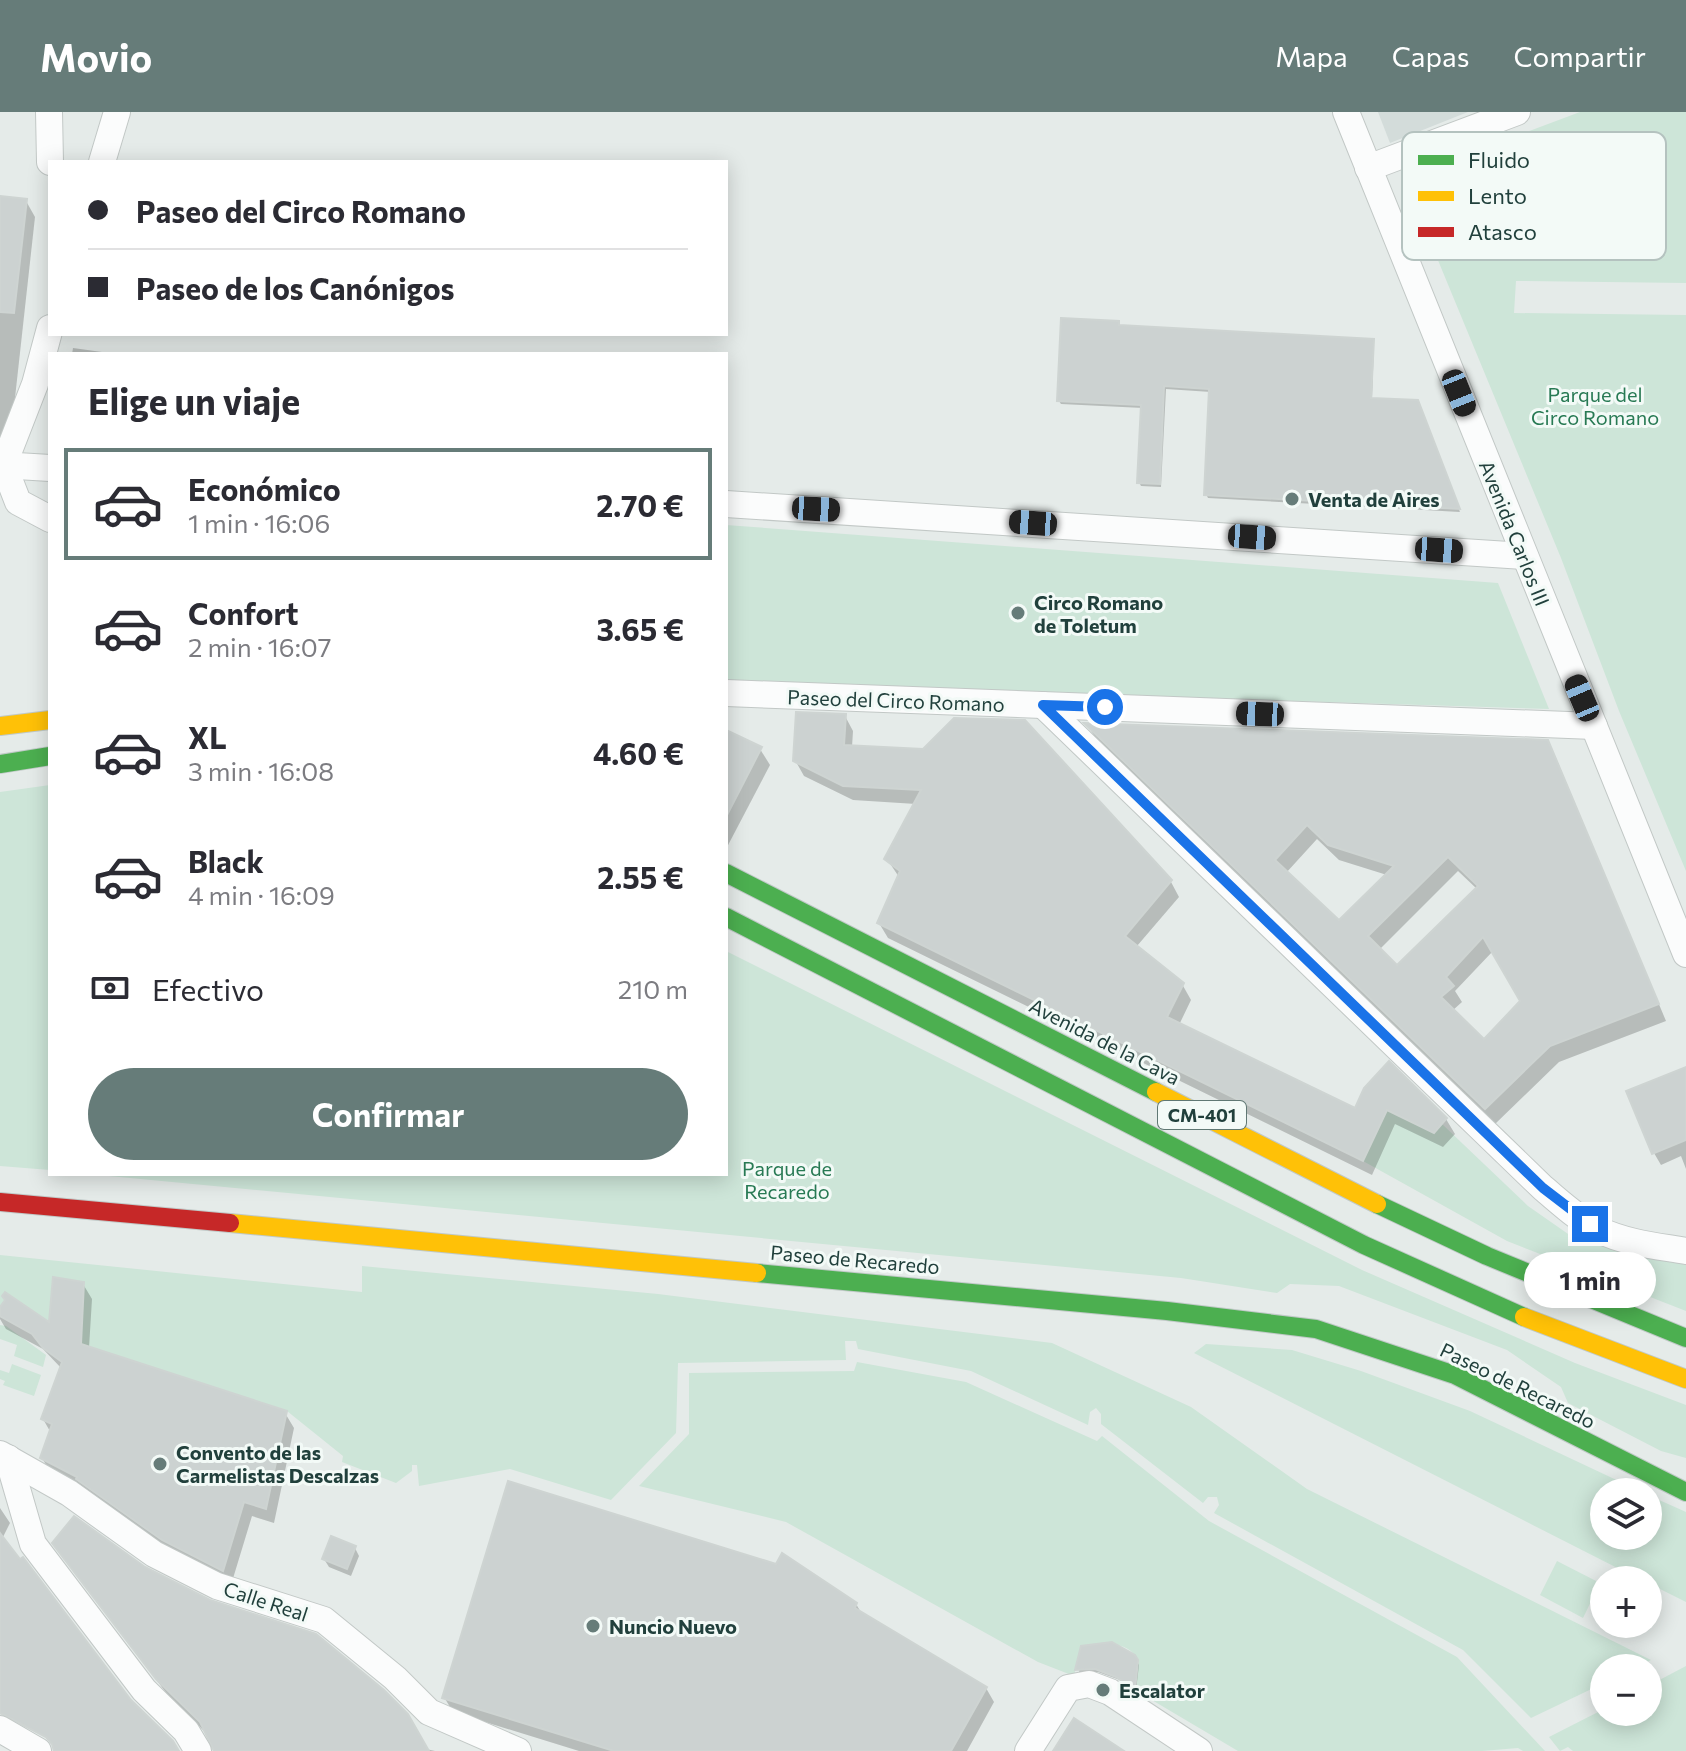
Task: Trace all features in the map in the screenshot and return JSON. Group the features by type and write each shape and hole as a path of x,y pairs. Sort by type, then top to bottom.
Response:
{"main road":[{"path":"0,726 48,720"},
{"path":"0,764 48,756"},
{"name":"Avenida de la Cava","path":"728,874 1375,1203 1487,1256 1686,1338"},
{"name":"CM-401","path":"728,918 1364,1245 1507,1310 1686,1379"},
{"name":"Paseo de Recaredo","path":"0,1202 1084,1303 1316,1329 1455,1375 1682,1488"}],"street":[{"path":"49,112 50,160"},
{"path":"103,160 117,112"},
{"name":"Avenida Carlos III","path":"1346,112 1402,253"},
{"path":"1464,132 1517,112"},
{"path":"1368,168 1402,155"},
{"name":"Avenida Carlos III","path":"1405,260 1686,954"},
{"path":"48,335 35,384 1,468 18,502 48,518"},
{"path":"1,468 48,468"},
{"path":"728,504 1524,556"},
{"name":"Paseo del Circo Romano","path":"728,693 1594,726"},
{"path":"1043,705 1543,1188 1599,1230 1634,1242 1686,1251"},
{"path":"4,1456 33,1544 144,1690 186,1731 198,1751"},
{"name":"Calle Real","path":"4,1456 69,1493 154,1554 217,1586 324,1620 395,1678 429,1712 518,1751"},
{"path":"1028,1751 1068,1688 1089,1684 1110,1692 1199,1751"},
{"path":"0,1729 38,1751"}],"shaded area":[{"path":"1378,112 1468,112 1418,132 1402,132 1402,138 1390,143"}],"green space":[{"name":"Parque del Circo Romano","path":"1580,112 1686,112 1686,283 1516,281 1514,313 1686,315 1686,871 1438,260 1666,260 1666,132 1527,132"},
{"path":"728,525 1498,583 1549,709 728,683"},
{"path":"48,785 48,1170 0,1166 0,792"},
{"name":"Parque de Recaredo","path":"728,952 1362,1270 1575,1363 1686,1405 1686,1458 1661,1451 1568,1403 1561,1387 1507,1350 1339,1286 1290,1284 1277,1293 1181,1278 109,1176 728,1176"},
{"path":"1387,1110 1433,1133 1442,1124 1528,1206 1571,1236 1686,1265 1686,1311 1507,1241 1363,1161"},
{"path":"0,1255 362,1292 362,1266 658,1294 1052,1343 1191,1407 1307,1489 1590,1630 1590,1638 1607,1638 1639,1654 1590,1654 1590,1690 1531,1718 1463,1650 1214,1513 1219,1505 1217,1497 1208,1497 1203,1503 1101,1424 1101,1414 1096,1408 1090,1412 1088,1425 971,1371 858,1349 856,1341 845,1341 846,1360 678,1363 676,1433 611,1500 510,1469 419,1486 417,1465 412,1465 412,1471 396,1483 342,1462 343,1456 287,1411 81,1344 84,1282 53,1278 48,1340 14,1298 9,1297 0,1308"},
{"path":"0,1325 6,1326 46,1355 43,1367 14,1356 17,1345 0,1339"},
{"path":"1206,1344 1292,1350 1361,1371 1470,1411 1612,1478 1590,1478 1590,1550 1662,1550 1662,1501 1686,1512 1686,1602 1662,1590 1662,1566 1613,1566 1194,1353"},
{"path":"857,1362 966,1382 1097,1441 1102,1436 1209,1521 1457,1657 1545,1751 1523,1751 1518,1748 1482,1751 1238,1751 1135,1690 1137,1660 1125,1647 1111,1644 1081,1647 1074,1676 1038,1662 786,1522 639,1486 689,1434 689,1373 854,1371"},
{"path":"12,1364 41,1375 34,1396 3,1385 5,1381 0,1379 0,1370 9,1373"},
{"path":"1557,1561 1590,1578 1590,1604 1583,1618 1540,1595"},
{"path":"1686,1666 1686,1751 1573,1751 1568,1747 1560,1751 1549,1737 1590,1716 1590,1726 1662,1726 1662,1679"}],"building":[{"path":"0,196 27,199 14,313 0,312"},
{"path":"1061,318 1119,321 1119,325 1374,339 1371,398 1418,400 1460,509 1204,495 1209,389 1164,386 1160,484 1137,483 1141,405 1057,401"},
{"path":"796,712 846,714 844,745 923,749 954,718 1025,720 1172,880 1125,936 1184,983 1167,1017 1355,1108 1364,1088 1389,1061 1447,1118 1434,1133 1387,1110 1363,1161 877,923 900,871 884,859 921,790 843,786 793,761"},
{"path":"1084,723 1548,740 1659,1004 1550,1046 1485,1109","holes":["1307,825 1328,845 1394,866 1339,920 1275,860","1448,857 1478,886 1397,965 1368,936","1483,937 1520,1001 1484,1039 1441,997 1454,986 1446,977"]},
{"path":"728,731 762,747 728,813"},
{"path":"1686,1067 1686,1140 1652,1154 1626,1091"},
{"name":"Convento de las Carmelistas Descalzas","path":"53,1277 84,1282 81,1344 287,1411 266,1509 244,1502 223,1571 162,1540 77,1477 40,1458 52,1424 41,1419 62,1362 43,1348 32,1334 0,1316 0,1307 5,1300 2,1296 5,1292 49,1322"},
{"path":"508,1481 776,1564 782,1553 857,1603 855,1608 987,1687 951,1751 614,1751 442,1698"},
{"path":"74,1516 145,1567 210,1600 316,1634 408,1714 429,1751 214,1751 200,1722 156,1679 52,1543"},
{"path":"0,1533 20,1559 23,1557 131,1700 173,1741 179,1751 54,1751 46,1737 0,1713"},
{"path":"331,1536 356,1546 347,1569 322,1559"},
{"path":"1112,1642 1135,1655 1138,1660 1135,1690 1116,1677 1095,1669 1075,1670 1081,1646"},
{"path":"1074,1718 1124,1751 1053,1751"}],"traffic: fast":[{"path":"0,764 48,756"},
{"path":"728,874 1156,1092"},
{"path":"728,918 1364,1245 1524,1317"},
{"path":"1377,1204 1487,1256 1686,1338"},
{"path":"757,1273 1167,1311 1316,1329 1455,1375 1686,1492"}],"traffic: slow":[{"path":"0,726 48,720"},
{"path":"1156,1092 1377,1204"},
{"path":"230,1223 757,1273"},
{"path":"1524,1317 1686,1379"}],"traffic: jam":[{"path":"0,1202 230,1223"}],"place":[{"name":"Venta de Aires","path":"1292,499"},
{"name":"Circo Romano de Toletum","path":"1018,613"},
{"name":"Convento de las Carmelistas Descalzas","path":"160,1464"},
{"name":"Nuncio Nuevo","path":"593,1626"},
{"name":"Escalator","path":"1103,1690"}],"route":[{"path":"1105,707 1043,705 1543,1188 1590,1224"}]}
